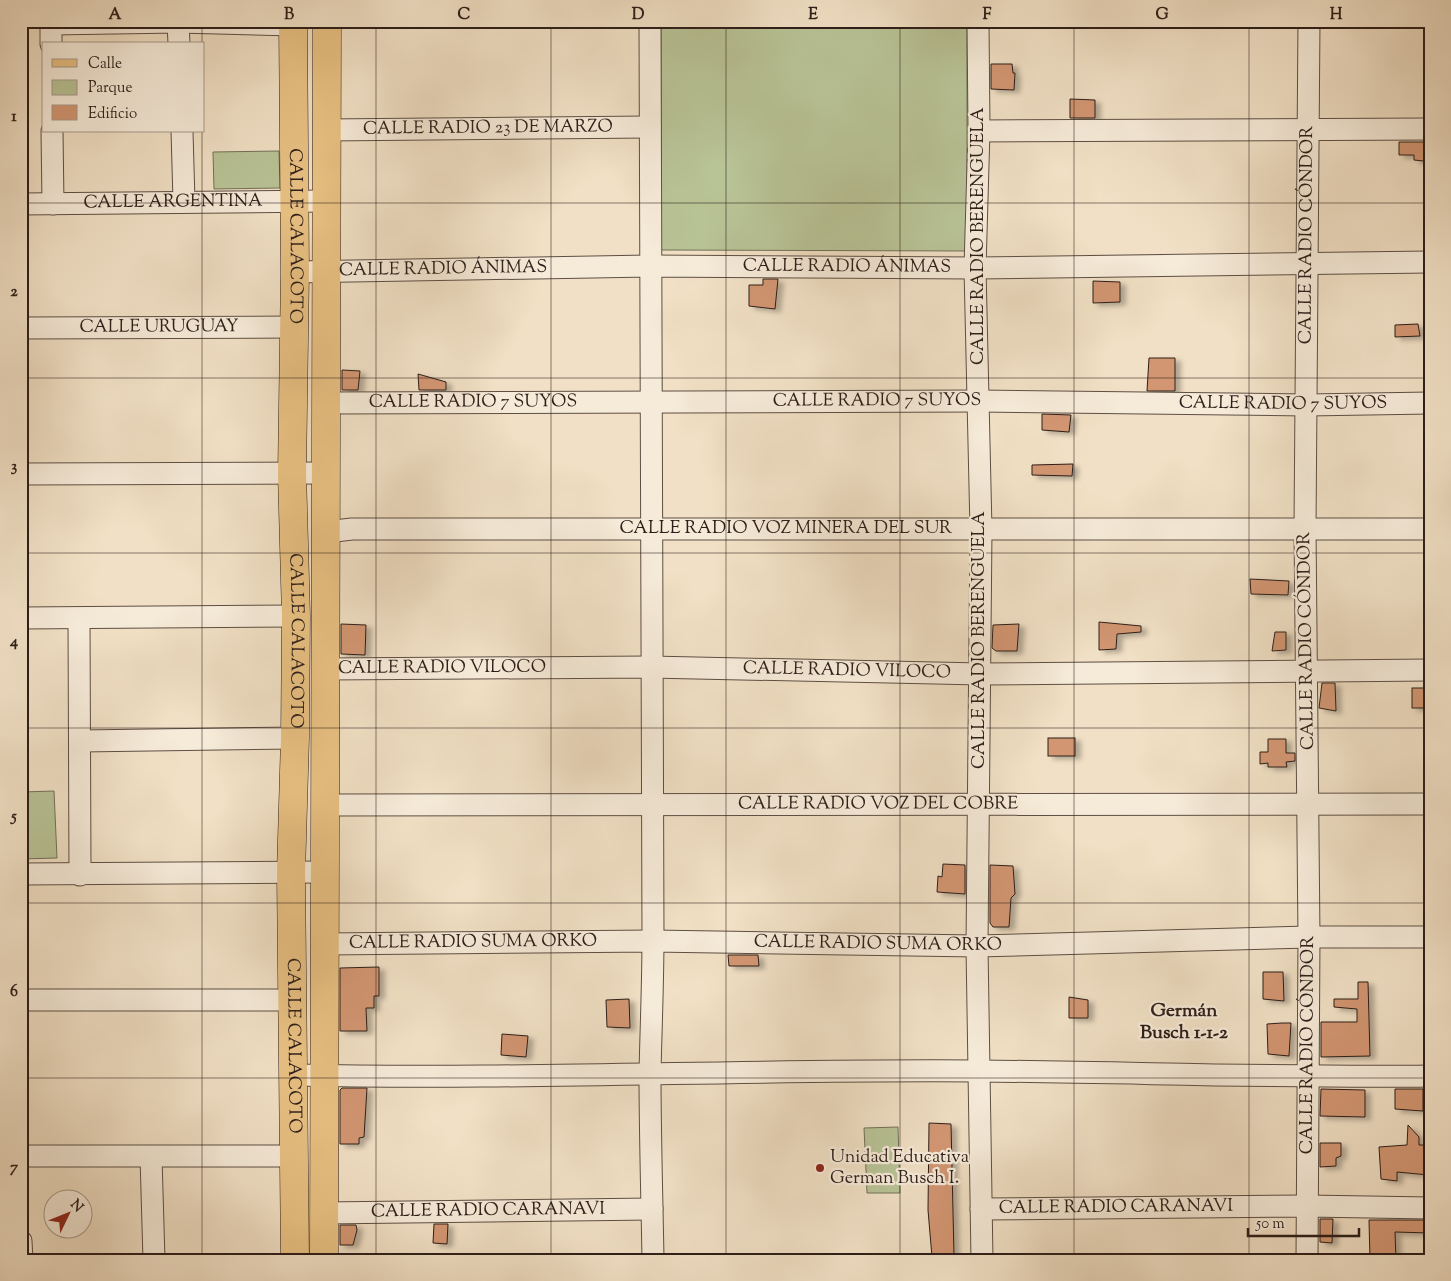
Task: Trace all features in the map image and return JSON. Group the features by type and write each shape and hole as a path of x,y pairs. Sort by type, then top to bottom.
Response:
{"main road":[{"name":"CALLE CALACOTO","path":"324,1260 324,872 327,804 325,403 328,21"},
{"name":"CALLE CALACOTO","path":"293,23 295,272 292,473 296,616 296,738 291,873 295,1074 295,1260"}],"street":[{"path":"650,21 649,266 653,400 650,667 653,941 650,1075 653,1260"},
{"name":"CALLE RADIO BERENGUELA","path":"978,21 979,131 975,268 980,401 981,674 977,946 982,1260"},
{"name":"CALLE RADIO CÓNDOR","path":"1307,1260 1306,1078 1309,938 1305,528 1309,21"},
{"path":"51,30 178,22 293,23"},
{"path":"178,22 179,42"},
{"name":"CALLE RADIO 23 DE MARZO","path":"327,130 650,127"},
{"path":"979,131 1430,129"},
{"path":"52,132 53,204"},
{"path":"182,132 184,202"},
{"name":"CALLE ARGENTINA","path":"21,204 327,201"},
{"name":"CALLE RADIO ÁNIMAS","path":"295,272 649,266 975,268 1307,262 1430,262"},
{"name":"CALLE URUGUAY","path":"21,328 294,327"},
{"name":"CALLE RADIO 7 SUYOS","path":"325,403 653,400 1307,405 1430,402"},
{"path":"21,474 326,473"},
{"name":"CALLE RADIO VOZ MINERA DEL SUR","path":"326,532 352,529 1430,529"},
{"path":"21,618 296,616"},
{"path":"80,619 80,875"},
{"name":"CALLE RADIO VILOCO","path":"326,669 650,667 981,674 1430,670"},
{"path":"80,741 296,738"},
{"name":"CALLE RADIO VOZ DEL COBRE","path":"327,804 652,806 1430,804"},
{"path":"21,874 324,872"},
{"name":"CALLE RADIO SUMA ORKO","path":"324,944 653,941 977,946 1309,938 1430,938"},
{"path":"21,1000 294,1000"},
{"path":"295,1074 650,1075 978,1071 1306,1078 1430,1076"},
{"path":"21,1156 295,1156"},
{"path":"151,1157 154,1260"},
{"name":"CALLE RADIO CARANAVI","path":"981,1209 1307,1206 1430,1208"},
{"name":"CALLE RADIO CARANAVI","path":"324,1213 652,1210"},
{"path":"21,1241 22,1260"}],"green space":[{"path":"661,21 967,21 967,251 661,250"},
{"path":"279,151 280,188 214,189 213,152"},
{"path":"54,791 57,858 21,859 21,792"},
{"path":"898,1127 900,1193 867,1193 864,1128"}],"building":[{"path":"991,64 1012,64 1013,73 1015,73 1014,90 991,89"},
{"path":"1070,99 1095,100 1095,118 1070,118"},
{"path":"1399,142 1426,142 1424,161 1414,160 1414,155 1399,155"},
{"path":"763,279 778,279 775,309 749,306 749,285 763,285"},
{"path":"1093,281 1120,282 1120,302 1093,303"},
{"path":"1418,324 1420,336 1395,337 1395,325"},
{"path":"1149,358 1175,358 1175,391 1147,391"},
{"path":"342,370 360,371 358,390 342,390"},
{"path":"418,374 446,382 446,390 419,390"},
{"path":"1042,414 1071,415 1069,432 1042,430"},
{"path":"1073,464 1072,476 1032,475 1032,465"},
{"path":"1250,579 1289,581 1288,595 1251,594"},
{"path":"1099,622 1141,626 1141,632 1117,634 1116,649 1099,650"},
{"path":"341,624 366,625 365,655 341,654"},
{"path":"1019,624 1017,651 996,651 992,648 993,625"},
{"path":"1275,632 1286,632 1286,650 1272,651"},
{"path":"1322,683 1335,683 1336,711 1319,708"},
{"path":"1412,688 1430,688 1430,708 1412,708"},
{"path":"1048,738 1075,738 1075,756 1048,756"},
{"path":"1268,739 1286,739 1286,753 1295,753 1295,761 1286,762 1287,767 1268,767 1268,763 1260,764 1260,752 1268,752"},
{"path":"943,864 965,865 965,894 937,892 938,876 942,877"},
{"path":"990,865 1013,866 1015,894 1011,898 1009,927 993,927 990,923"},
{"path":"728,955 758,955 759,966 729,966"},
{"path":"379,967 379,996 374,996 374,1008 366,1008 367,1031 340,1031 340,968"},
{"path":"1263,972 1283,972 1284,1001 1263,999"},
{"path":"1358,982 1368,982 1370,1056 1321,1057 1321,1022 1357,1022 1357,1009 1334,1007 1334,999 1358,999"},
{"path":"1069,997 1088,1000 1088,1018 1069,1018"},
{"path":"629,999 630,1028 607,1027 606,1000"},
{"path":"1291,1023 1289,1056 1268,1054 1267,1024"},
{"path":"502,1034 528,1036 526,1057 501,1055"},
{"path":"342,1088 367,1088 364,1137 359,1138 359,1144 340,1144 340,1090"},
{"path":"1321,1089 1365,1090 1365,1117 1320,1116"},
{"path":"1395,1089 1423,1089 1423,1111 1395,1109"},
{"path":"929,1123 951,1124 954,1256 932,1257 928,1210"},
{"path":"1408,1125 1419,1137 1419,1145 1430,1145 1429,1175 1397,1172 1397,1181 1381,1179 1379,1147 1407,1145"},
{"path":"1320,1143 1341,1143 1341,1156 1336,1158 1336,1166 1320,1167"},
{"path":"1320,1219 1333,1219 1332,1243 1320,1242"},
{"path":"1369,1220 1430,1220 1430,1233 1395,1232 1396,1260 1370,1260"},
{"path":"434,1224 448,1224 447,1244 433,1243"},
{"path":"340,1225 356,1225 357,1230 353,1245 340,1245"}],"place":[{"name":"Unidad Educativa German Busch I.","path":"820,1168"}],"district":[{"name":"Germán Busch 1-1-2","path":"1184,1022"}]}
